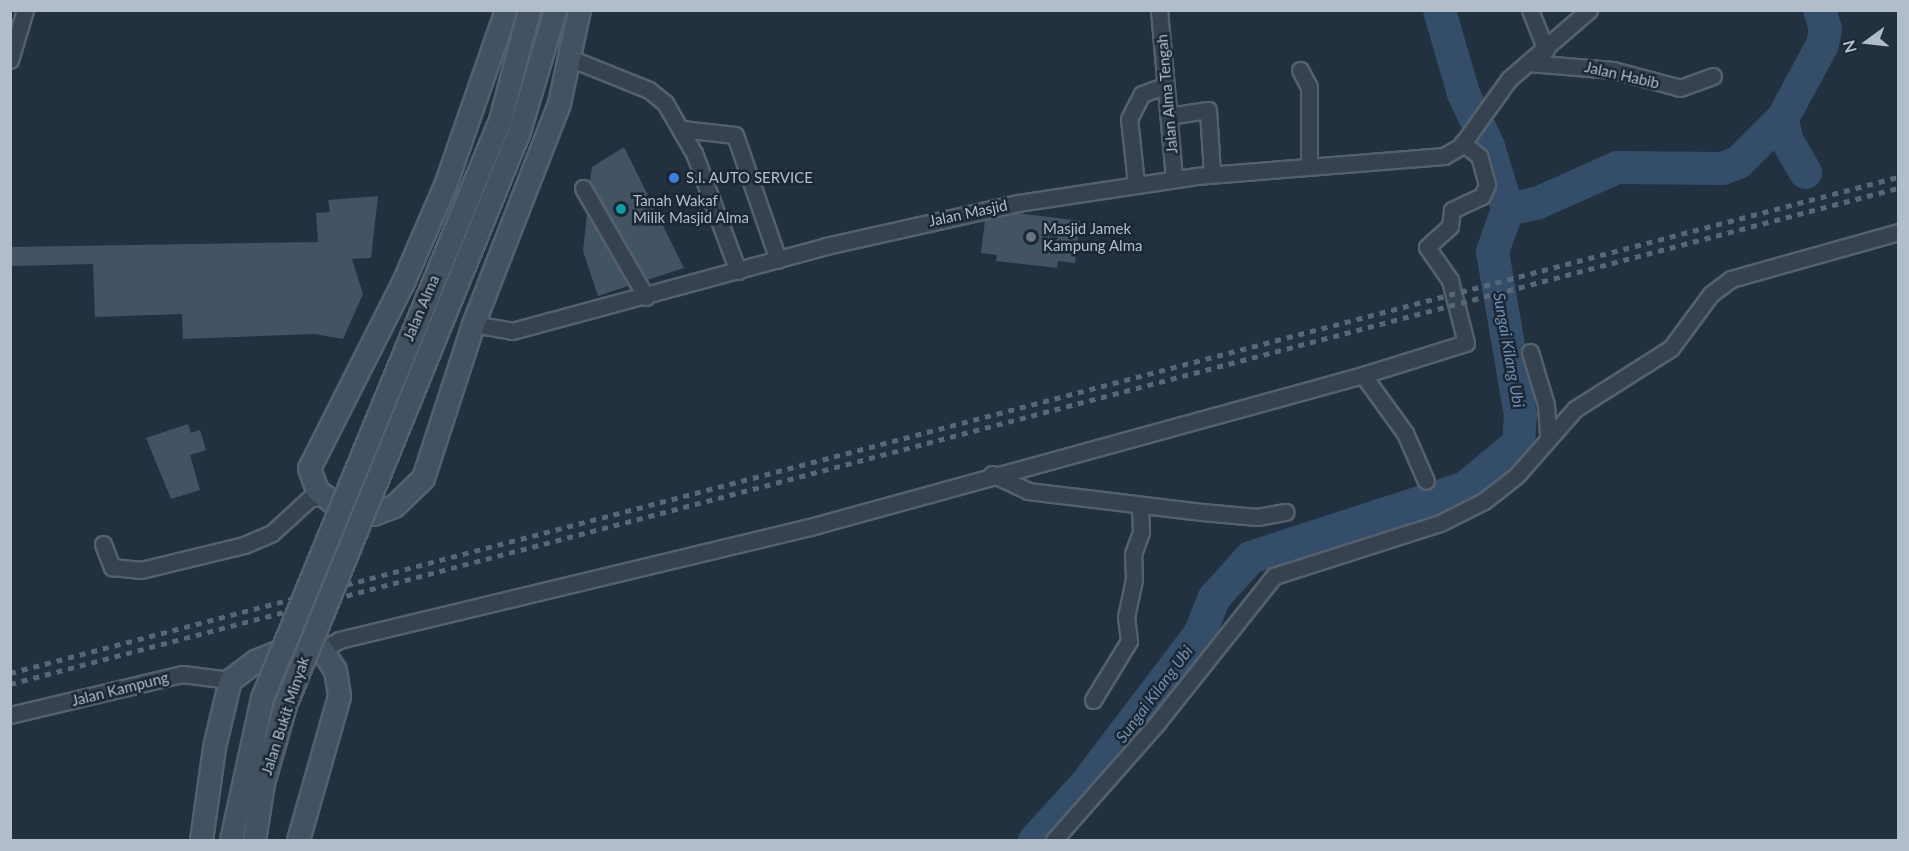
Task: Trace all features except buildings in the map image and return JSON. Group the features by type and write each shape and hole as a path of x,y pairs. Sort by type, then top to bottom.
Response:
{"main road":[{"path":"506,10 465,135 426,228 314,452 309,468 323,496 344,511 373,514 411,495 423,478 473,324 518,216 572,59 579,10"},
{"name":"Jalan Alma","path":"298,600 500,120 529,10"},
{"name":"Jalan Alma","path":"326,594 515,142 555,10"},
{"name":"Jalan Bukit Minyak","path":"254,840 263,783 285,705 326,594"},
{"name":"Jalan Bukit Minyak","path":"231,840 262,698 298,600"},
{"path":"201,840 214,747 231,680 255,661 290,647 322,650 335,670 339,696 298,840"}],"street":[{"path":"10,60 25,10"},
{"name":"Jalan Alma Tengah","path":"1159,10 1174,178"},
{"path":"1530,10 1546,50"},
{"path":"322,650 339,640 817,525 992,474 1364,375 1466,343 1450,280 1427,247 1450,226 1452,210 1482,196 1487,185 1479,156 1465,140 1486,108 1529,63 1589,10"},
{"path":"572,59 658,95 682,129 738,271"},
{"name":"Jalan Habib","path":"1529,63 1613,70 1680,88 1713,76"},
{"path":"1300,70 1309,87 1309,166"},
{"path":"1136,183 1129,119 1142,94 1164,86"},
{"path":"1169,116 1208,110 1212,174"},
{"path":"682,129 735,135 778,260"},
{"name":"Jalan Masjid","path":"473,324 512,331 956,214 1174,178 1444,156 1465,140"},
{"path":"583,188 646,297"},
{"path":"1054,840 1157,723 1274,576 1440,523 1484,501 1517,475 1548,436 1575,409 1671,348 1711,294 1731,279 1899,232"},
{"path":"1530,352 1546,405 1548,436"},
{"path":"1364,375 1405,433 1426,481"},
{"path":"992,474 1028,491 1140,506 1257,517 1286,512"},
{"path":"103,544 112,567 141,570 244,545 272,533 309,499 323,496"},
{"path":"1093,700 1129,641 1126,617 1134,580 1133,554 1142,532 1140,506"},
{"name":"Jalan Kampung","path":"10,716 182,674 231,680"}],"waterway":[{"path":"1439,10 1463,93 1488,146 1507,209"},
{"name":"Sungai Kilang Ubi","path":"1034,840 1085,784 1199,634 1214,597 1250,557 1465,487 1518,443 1520,415 1492,251 1507,209 1536,203 1617,167 1722,168 1738,162 1782,118 1822,44 1825,28 1819,10"},
{"path":"1782,118 1786,139 1805,172"}],"railway":[{"path":"10,673 1898,177"},
{"path":"10,684 1898,188"}],"place":[{"name":"S.I. AUTO SERVICE","path":"674,178"},
{"name":"Tanah Wakaf Milik Masjid Alma","path":"621,209"},
{"name":"Masjid Jamek Kampung Alma","path":"1031,237"}]}
